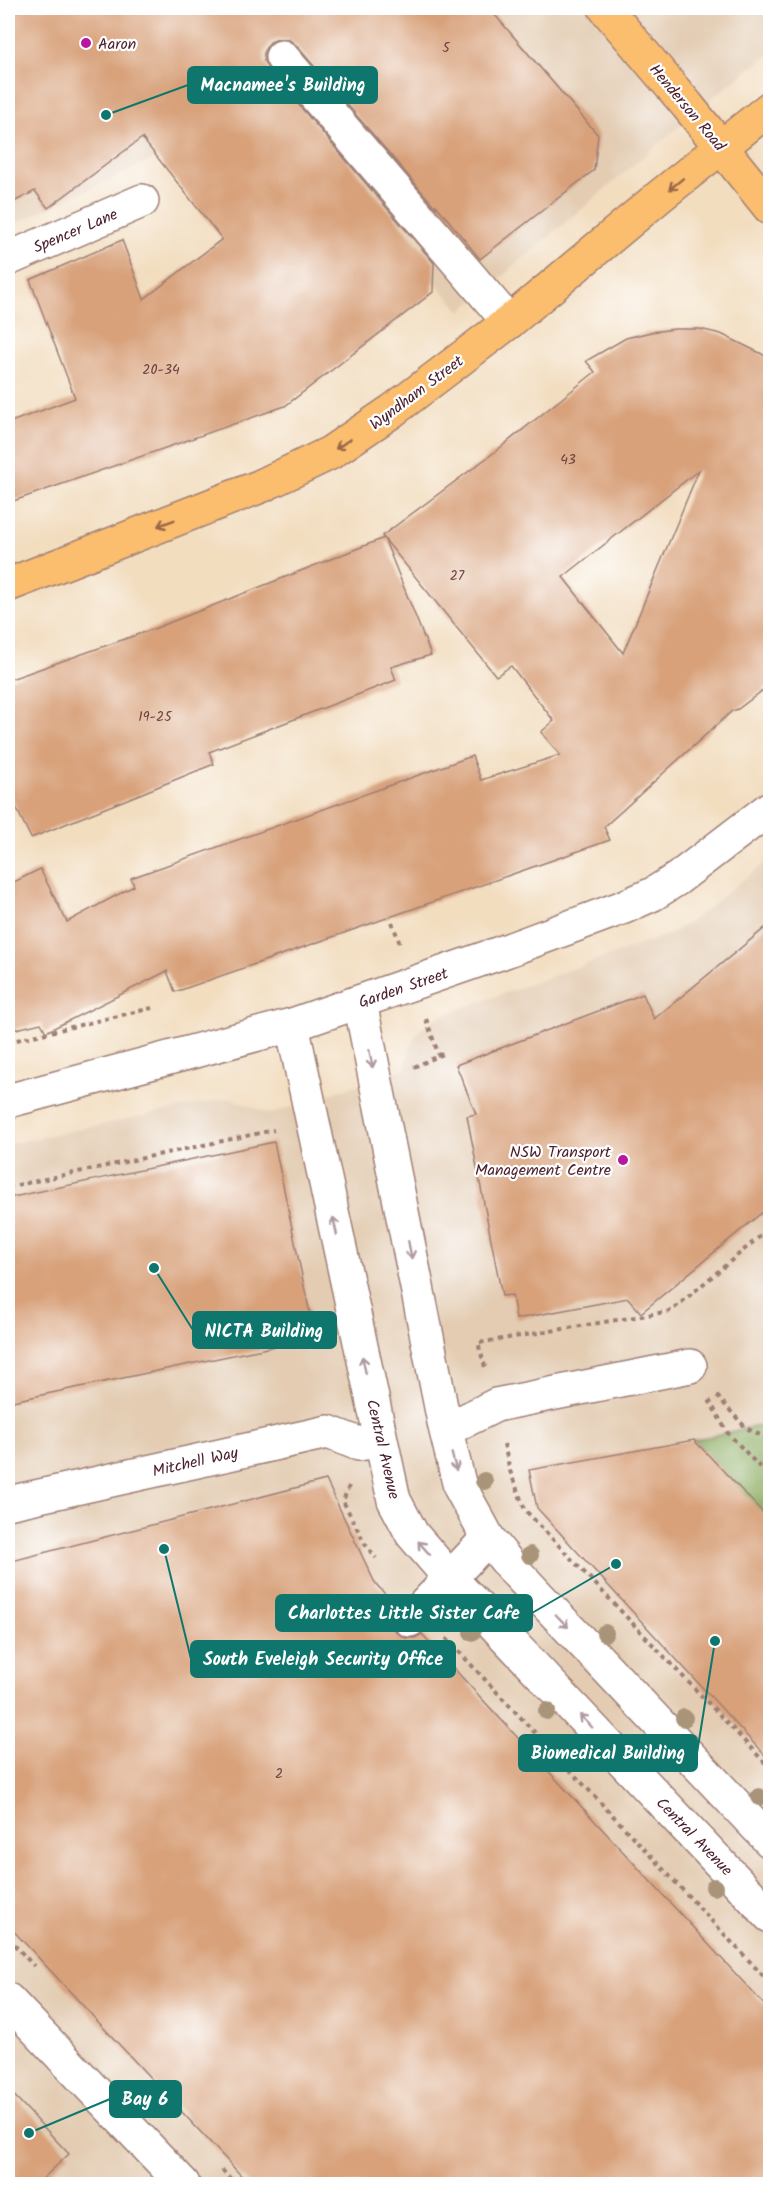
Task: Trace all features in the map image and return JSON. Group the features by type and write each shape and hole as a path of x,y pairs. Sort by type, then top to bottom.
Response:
{"main road":[{"name":"Henderson Road","path":"605,8 771,208"},
{"name":"Wyndham Street","path":"8,585 261,486 330,453 392,411 509,322 771,108"}],"street":[{"path":"282,57 509,322"},
{"name":"Spencer Lane","path":"8,259 142,201"},
{"name":"Garden Street","path":"8,1101 292,1025 624,907 653,894 677,879 771,808"},
{"path":"360,1002 445,1427 460,1487 488,1538 513,1569 771,1841"},
{"name":"Central Avenue","path":"292,1025 394,1500 412,1534 450,1578 771,1916"},
{"path":"458,1424 495,1405 690,1366"},
{"name":"Mitchell Way","path":"8,1503 328,1432 359,1444 380,1440"},
{"path":"410,1620 488,1538"},
{"path":"8,2000 183,2184"}],"path":[{"path":"8,1042 152,1008"},
{"path":"8,1187 274,1130 278,1136"},
{"path":"771,1228 671,1311 478,1343 510,1471 525,1510 771,1768"},
{"path":"690,1366 746,1428 771,1440"},
{"path":"690,1366 727,1432 771,1479"},
{"path":"613,1816 771,1983"}],"shaded area":[{"path":"8,8 770,8 770,54 728,85 461,311 269,105 8,227"},
{"path":"770,859 770,2184 8,2184 8,1144 228,1098 271,1114 406,1068 410,1046 419,1031 431,1021 670,934 690,922"}],"green space":[{"path":"770,1423 770,1521 694,1440"}],"building":[{"path":"8,8 489,8 598,135 594,170 480,259 436,205 436,208 296,45 288,39 270,42 264,51 264,61 268,69 434,263 433,292 285,406 8,503 8,423 75,398 30,280 122,240 144,299 222,239 142,138 48,208 35,191 8,205"},
{"path":"700,329 721,334 762,354 771,362 771,684 732,711 604,827 610,840 175,992 167,971 46,1032 41,1023 8,1031 8,885 40,869 67,922 134,886 131,878 472,756 481,780 560,755 541,732 554,721 511,666 496,676 382,536 496,451 595,372 586,361 626,338 651,332","holes":["699,470 623,653 563,577"]},
{"path":"384,538 431,655 391,667 396,680 209,752 214,764 31,838 8,791 8,680 156,628"},
{"name":"NSW Transport Management Centre","path":"771,923 771,1205 641,1313 628,1298 516,1319 512,1295 502,1296 467,1116 476,1114 456,1065 643,994 654,1019"},
{"path":"274,1142 315,1338 8,1402 8,1198"},
{"path":"694,1440 771,1521 771,1762 537,1508 529,1470"},
{"path":"326,1480 375,1583 397,1607 392,1616 392,1625 397,1633 406,1638 415,1638 422,1634 771,2012 771,2184 249,2184 8,1925 8,1562"},
{"path":"8,2089 69,2154 37,2184 8,2184"}],"place":[{"name":"Aaron","path":"86,43"},
{"name":"Macnamee's Building","path":"106,115"},
{"name":"NSW Transport Management Centre","path":"623,1160"},
{"name":"NICTA Building","path":"154,1268"},
{"name":"South Eveleigh Security Office","path":"164,1549"},
{"name":"Charlottes Little Sister Cafe","path":"616,1564"},
{"name":"Biomedical Building","path":"715,1641"},
{"name":"Bay 6","path":"29,2133"}]}
